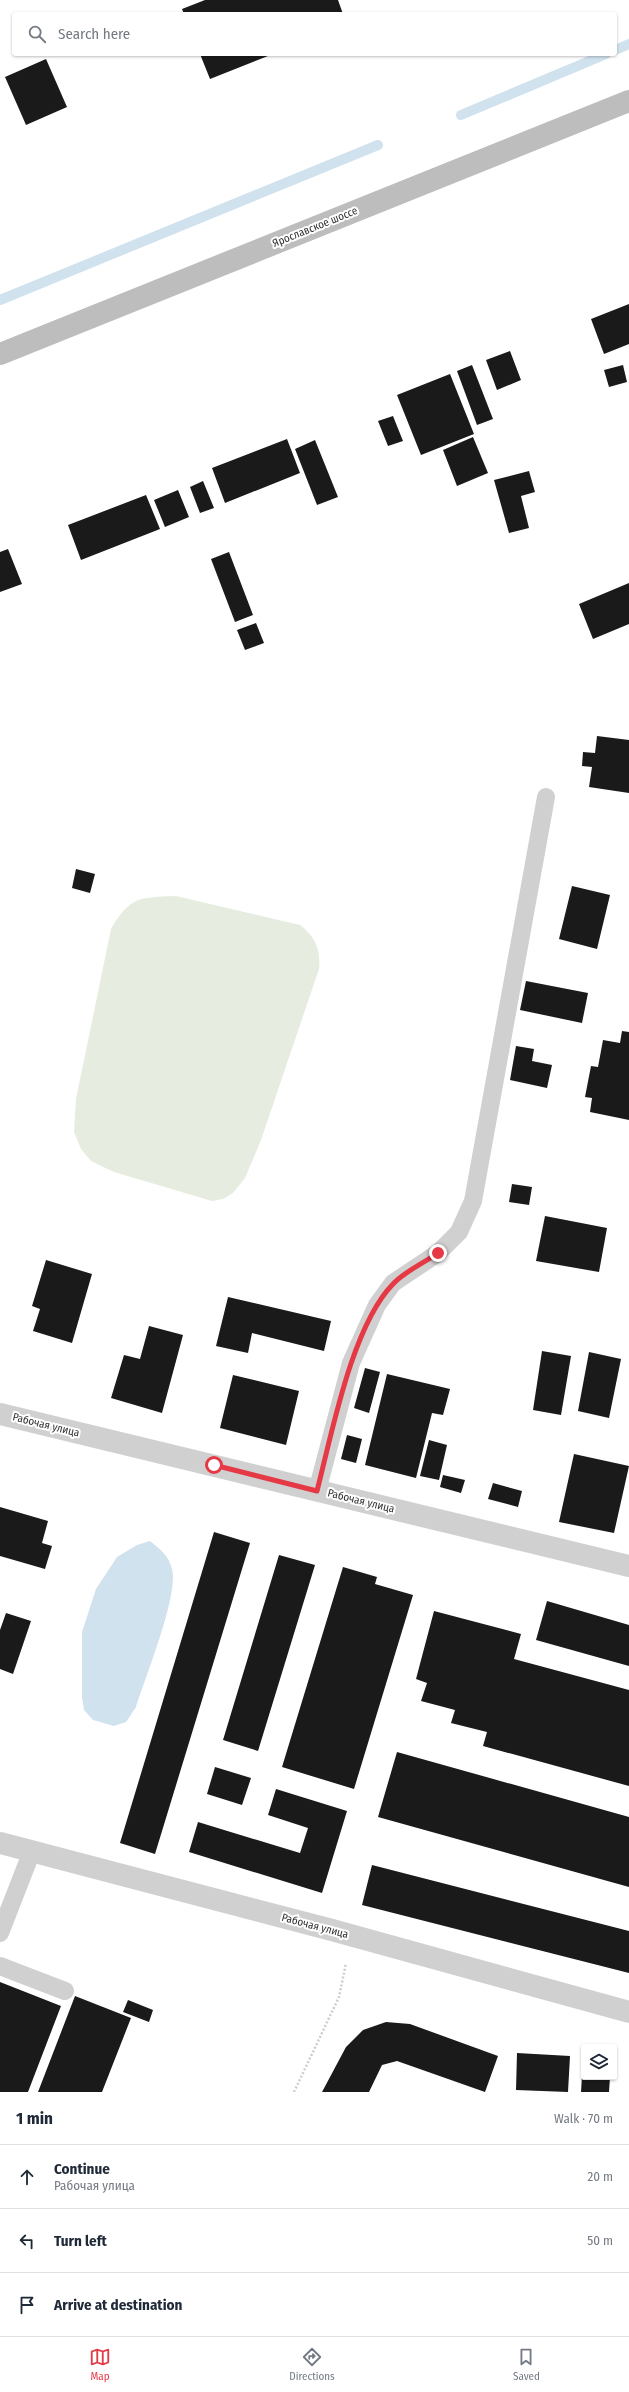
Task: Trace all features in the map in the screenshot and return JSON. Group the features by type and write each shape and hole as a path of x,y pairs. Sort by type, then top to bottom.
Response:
{"main road":[{"name":"Ярославское шоссе","path":"0,354 629,100"}],"street":[{"name":"Рабочая улица","path":"0,1414 629,1566"},
{"name":"Рабочая улица","path":"0,1843 352,1936 629,2012"}],"lane":[{"path":"317,1491 351,1363 377,1305 394,1283 438,1253 459,1232 473,1201 546,798"},
{"path":"0,1933 32,1851"},
{"path":"0,1966 65,1991"}],"path":[{"path":"294,2092 339,1997 352,1936"}],"shaded area":[{"path":"176,896 300,925 310,934 316,944 319,956 319,969 261,1140 245,1178 233,1193 223,1199 212,1201 114,1172 91,1161 81,1149 74,1132 76,1099 111,929 125,910 138,900 153,897"}],"water":[{"path":"150,1541 164,1553 171,1564 173,1581 171,1597 160,1637 136,1707 126,1722 114,1726 93,1720 84,1710 82,1697 82,1632 96,1589 117,1557 137,1545"}],"building":[{"path":"205,0 338,0 342,12 183,12 182,9"},
{"path":"201,56 268,56 210,79"},
{"path":"46,59 67,107 26,125 5,77"},
{"path":"629,304 629,344 604,354 591,319"},
{"path":"510,351 521,380 497,390 486,360"},
{"path":"472,365 493,419 477,425 457,371"},
{"path":"623,365 627,382 609,387 604,370"},
{"path":"450,374 474,434 421,455 397,395"},
{"path":"393,416 403,441 388,446 378,421"},
{"path":"473,437 488,473 457,486 443,450"},
{"path":"287,439 300,473 225,503 212,468"},
{"path":"315,440 338,497 317,505 295,449"},
{"path":"529,471 535,492 521,496 529,528 509,533 494,480"},
{"path":"203,481 214,508 200,513 190,487"},
{"path":"178,490 189,517 165,527 154,500"},
{"path":"146,495 160,529 81,560 68,525"},
{"path":"8,549 22,584 0,592 0,552"},
{"path":"229,552 253,615 235,622 211,559"},
{"path":"629,583 629,624 593,639 579,604"},
{"path":"256,623 264,643 245,650 237,630"},
{"path":"597,736 629,740 629,793 589,787 592,767 582,766 583,752 595,753"},
{"path":"76,869 95,874 90,893 72,888"},
{"path":"572,886 610,895 597,949 559,939"},
{"path":"526,981 588,993 582,1023 520,1010"},
{"path":"622,1031 629,1032 629,1120 590,1112 592,1098 585,1097 591,1066 598,1067 603,1040 620,1043"},
{"path":"516,1046 534,1049 532,1061 552,1065 547,1088 510,1080"},
{"path":"512,1184 532,1187 529,1205 509,1202"},
{"path":"545,1216 607,1228 599,1272 536,1261"},
{"path":"46,1260 92,1274 72,1343 33,1331 40,1309 32,1306"},
{"path":"228,1297 331,1321 324,1351 252,1333 248,1353 216,1346"},
{"path":"149,1326 183,1335 162,1413 111,1398 124,1355 140,1359"},
{"path":"542,1351 571,1356 561,1415 533,1410"},
{"path":"589,1352 621,1359 609,1418 578,1411"},
{"path":"365,1368 380,1372 369,1413 354,1408"},
{"path":"387,1374 450,1389 443,1415 432,1413 416,1478 365,1465"},
{"path":"233,1375 299,1391 286,1445 220,1428"},
{"path":"347,1435 362,1439 356,1463 341,1459"},
{"path":"429,1440 447,1445 439,1480 420,1476"},
{"path":"574,1454 629,1466 614,1533 559,1522"},
{"path":"443,1475 465,1480 461,1493 440,1487"},
{"path":"493,1483 522,1491 518,1507 488,1499"},
{"path":"0,1507 48,1521 42,1543 52,1546 45,1569 0,1556"},
{"path":"214,1532 250,1543 155,1854 120,1843"},
{"path":"279,1555 315,1565 258,1751 223,1740"},
{"path":"343,1567 377,1577 375,1584 413,1595 354,1789 282,1767"},
{"path":"547,1601 629,1625 629,1666 536,1640"},
{"path":"434,1611 521,1634 514,1659 629,1690 629,1786 483,1746 487,1732 451,1723 455,1710 421,1701 427,1683 416,1679"},
{"path":"6,1613 31,1621 13,1674 0,1669 0,1630"},
{"path":"397,1752 629,1817 629,1887 378,1817"},
{"path":"215,1767 251,1778 242,1805 207,1794"},
{"path":"276,1789 347,1811 322,1893 189,1852 198,1822 300,1853 308,1828 268,1815"},
{"path":"372,1865 629,1931 629,1973 362,1905"},
{"path":"0,1982 61,2006 28,2092 0,2092"},
{"path":"75,1996 131,2018 102,2092 38,2092"},
{"path":"128,2000 153,2010 149,2022 123,2012"},
{"path":"386,2022 410,2024 498,2056 485,2092 397,2061 382,2065 369,2092 322,2092 346,2047 363,2030"},
{"path":"517,2053 570,2056 568,2092 516,2090"},
{"path":"582,2080 610,2080 609,2092 581,2092"}],"waterway":[{"path":"617,49 629,44"},
{"path":"461,115 601,56"},
{"path":"0,300 378,145"}],"route":[{"path":"214,1465 317,1491 351,1363 377,1305 394,1283 438,1253"}]}
